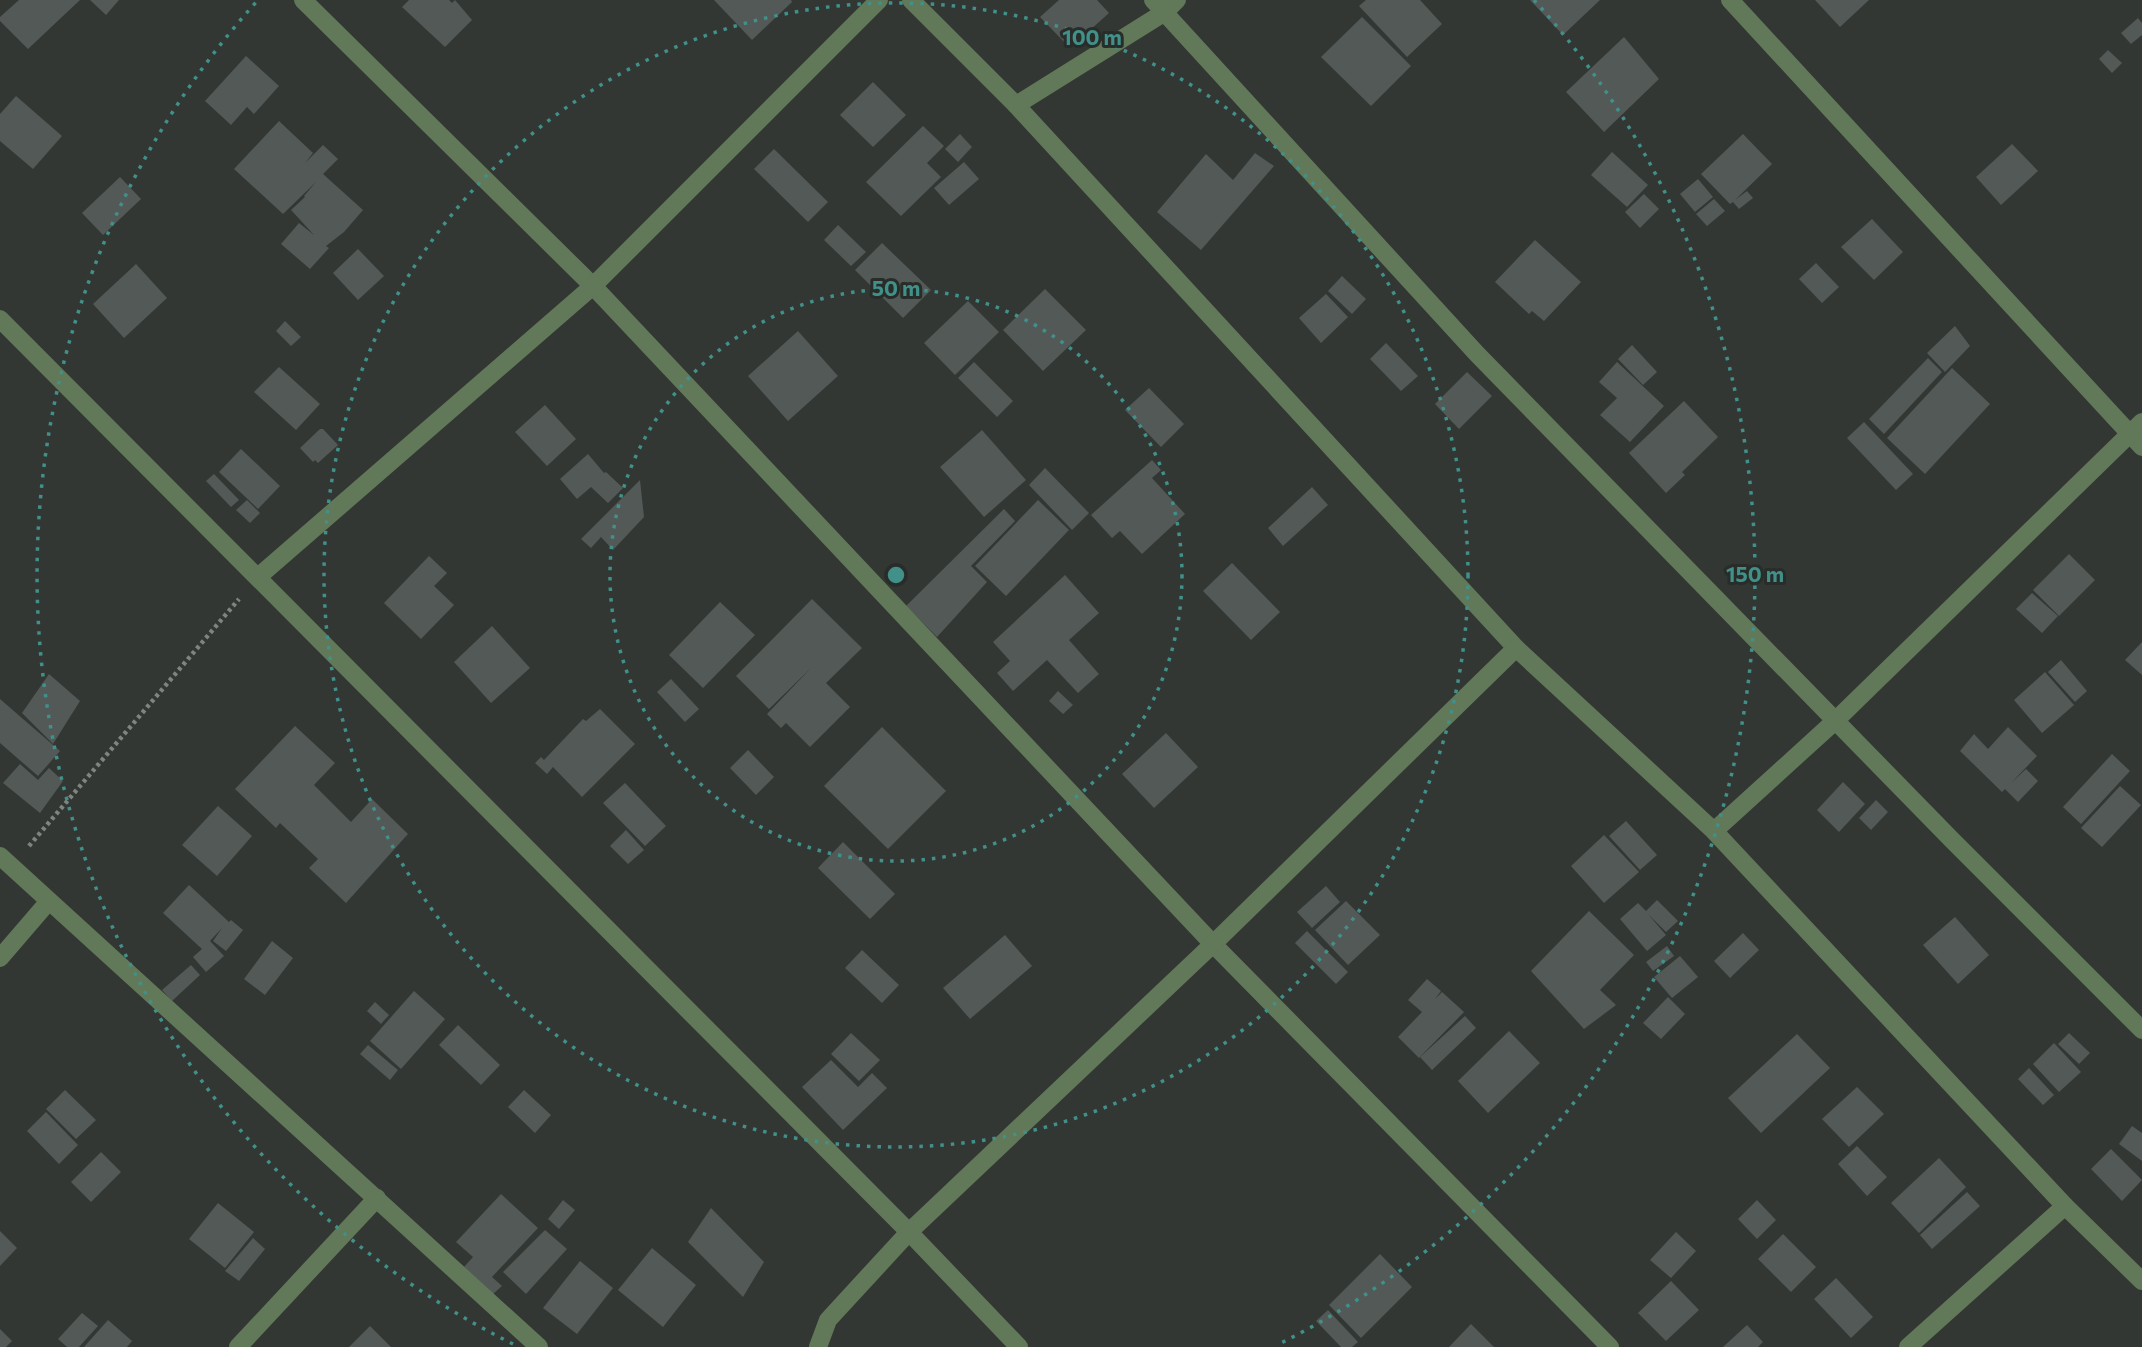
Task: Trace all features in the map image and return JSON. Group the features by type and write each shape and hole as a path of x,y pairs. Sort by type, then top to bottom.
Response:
{"street":[{"path":"303,0 593,286 1213,944 1610,1347"},
{"path":"258,577 593,286 879,0"},
{"path":"911,0 1016,105 1516,648 1714,831 2065,1206 2142,1281"},
{"path":"1730,0 2136,428 2142,447"},
{"path":"1016,105 1165,4 1477,354 2142,1030"},
{"path":"0,319 909,1232 1019,1347"},
{"path":"1714,831 1835,720 2136,428"},
{"path":"818,1347 828,1320 909,1232 1213,944 1516,648"},
{"path":"6,862 539,1347"},
{"path":"0,958 49,901"},
{"path":"238,1347 377,1198"},
{"path":"1908,1347 2065,1206"}],"path":[{"path":"6,862 258,577"}],"building":[{"path":"19,0 80,0 28,49 0,21 0,17"},
{"path":"90,0 119,0 106,15"},
{"path":"409,0 449,0 452,3 455,0 472,20 445,47 402,7"},
{"path":"714,0 791,0 792,2 752,40"},
{"path":"1059,0 1097,0 1109,13 1070,48 1040,17"},
{"path":"1366,0 1420,0 1442,24 1407,57 1359,6"},
{"path":"1530,0 1600,0 1563,35"},
{"path":"1815,0 1869,0 1840,27"},
{"path":"1362,17 1411,66 1371,106 1321,57"},
{"path":"2138,18 2142,23 2142,35 2131,44 2121,33"},
{"path":"1624,37 1659,79 1604,132 1566,92"},
{"path":"2108,50 2122,63 2112,73 2099,59"},
{"path":"246,56 279,86 254,114 247,107 231,125 205,101"},
{"path":"873,82 906,115 873,147 840,115"},
{"path":"16,96 62,136 33,169 0,141 0,114"},
{"path":"279,121 313,153 305,163 323,145 338,159 323,174 363,210 344,232 326,246 329,248 310,269 281,244 299,223 314,235 291,210 316,182 283,214 234,169"},
{"path":"923,126 944,146 927,163 941,177 901,216 866,182"},
{"path":"960,134 972,147 958,162 945,149"},
{"path":"1743,134 1772,164 1735,200 1747,191 1753,198 1739,209 1733,202 1730,204 1701,174"},
{"path":"2012,144 2038,171 2001,205 1976,177"},
{"path":"774,149 828,202 808,222 754,169"},
{"path":"1612,152 1648,185 1627,207 1591,175"},
{"path":"1255,153 1274,166 1201,250 1157,212 1206,154 1233,180"},
{"path":"964,162 979,179 949,205 934,188"},
{"path":"120,177 141,199 103,235 82,213"},
{"path":"1698,179 1713,197 1695,212 1680,194"},
{"path":"1644,194 1659,209 1640,228 1625,212"},
{"path":"1714,199 1725,211 1707,226 1696,214"},
{"path":"1872,219 1903,252 1874,280 1841,247"},
{"path":"838,225 866,252 851,266 824,240"},
{"path":"1535,240 1581,282 1544,321 1532,311 1529,314 1495,282"},
{"path":"882,243 931,290 903,318 855,270"},
{"path":"358,249 384,276 358,300 333,273"},
{"path":"1816,263 1839,287 1822,303 1799,279"},
{"path":"136,264 167,298 124,338 93,304"},
{"path":"1342,276 1366,299 1352,314 1328,291"},
{"path":"1045,289 1086,330 1043,371 1003,330"},
{"path":"1326,294 1348,317 1321,343 1299,318"},
{"path":"968,301 999,332 955,375 924,343"},
{"path":"285,321 301,337 291,346 276,331"},
{"path":"1955,326 1970,346 1945,372 1927,353"},
{"path":"798,331 838,376 788,421 748,376"},
{"path":"1386,343 1418,376 1401,391 1370,359"},
{"path":"1632,345 1657,372 1643,385 1618,359"},
{"path":"1928,358 1942,372 1884,434 1869,419"},
{"path":"974,362 1013,401 997,417 958,378"},
{"path":"1617,362 1664,406 1630,442 1600,415 1617,398 1599,382"},
{"path":"279,367 320,404 296,430 254,392"},
{"path":"1952,368 1990,404 1925,474 1887,438"},
{"path":"1467,372 1492,396 1459,429 1435,404"},
{"path":"1149,388 1184,424 1161,447 1125,410"},
{"path":"1684,401 1718,437 1682,472 1685,475 1666,493 1629,453"},
{"path":"545,405 576,439 547,466 515,432"},
{"path":"1864,422 1913,474 1896,490 1847,438"},
{"path":"320,429 338,445 318,463 315,460 313,462 300,448"},
{"path":"982,430 1026,480 984,517 940,467"},
{"path":"241,449 280,486 258,509 219,472"},
{"path":"588,454 604,473 623,488 608,503 591,487 577,499 560,479"},
{"path":"1152,460 1161,470 1152,478 1185,514 1142,554 1120,531 1112,538 1091,515"},
{"path":"1045,468 1089,513 1072,530 1029,485"},
{"path":"214,474 239,500 231,507 206,481"},
{"path":"640,480 644,517 613,550 601,537 591,548 581,539"},
{"path":"1312,487 1328,505 1283,546 1268,528"},
{"path":"247,500 260,513 250,523 236,510"},
{"path":"1038,500 1069,530 1006,596 975,566"},
{"path":"1004,509 1015,521 971,566 987,582 937,637 906,606"},
{"path":"2069,554 2095,580 2059,616 2033,590"},
{"path":"429,556 447,573 434,586 454,605 421,639 384,603"},
{"path":"1232,563 1280,612 1251,640 1203,591"},
{"path":"1065,575 1099,613 1069,640 1099,674 1078,693 1047,660 1013,691 997,673 1010,661 993,642"},
{"path":"2032,593 2058,616 2042,633 2016,609"},
{"path":"812,599 862,648 826,683 850,707 810,747 786,723 781,728 767,714 811,668 769,709 736,676"},
{"path":"720,602 755,635 703,688 669,655"},
{"path":"492,626 530,668 491,703 454,662"},
{"path":"2142,642 2142,675 2125,660"},
{"path":"2061,660 2087,691 2075,702 2048,672"},
{"path":"2045,672 2074,705 2042,733 2014,700"},
{"path":"49,674 80,701 53,744 22,713"},
{"path":"671,679 699,709 685,722 657,692"},
{"path":"1058,691 1073,705 1063,714 1049,701"},
{"path":"0,699 60,751 38,776 0,743"},
{"path":"600,709 635,744 582,797 553,767 547,774 535,763 541,757 544,760 583,719 586,721"},
{"path":"295,726 335,763 314,785 351,822 372,799 408,834 346,903 309,868 318,859 280,823 276,828 235,789"},
{"path":"882,727 946,791 888,849 824,786"},
{"path":"2008,727 2037,756 2011,783 2026,769 2038,781 2018,802 2005,789 2002,792 1960,751 1974,734 1988,749"},
{"path":"1166,733 1198,767 1154,808 1122,774"},
{"path":"748,750 774,777 756,795 730,768"},
{"path":"2112,754 2130,771 2081,824 2063,807"},
{"path":"20,764 38,780 49,768 63,781 40,813 3,783"},
{"path":"1843,782 1865,804 1839,832 1817,810"},
{"path":"625,783 666,826 645,846 603,803"},
{"path":"2120,786 2141,805 2102,847 2081,828"},
{"path":"1876,800 1888,812 1871,830 1859,818"},
{"path":"218,806 252,836 217,876 182,845"},
{"path":"1626,821 1657,855 1640,870 1609,836"},
{"path":"626,830 644,850 628,864 610,846"},
{"path":"1604,835 1639,872 1604,903 1571,866"},
{"path":"843,842 895,894 870,919 818,868"},
{"path":"189,885 229,922 231,920 243,930 226,951 213,941 222,928 210,941 224,956 206,972 193,957 202,949 163,913"},
{"path":"1326,886 1340,902 1312,928 1297,912"},
{"path":"1657,900 1678,921 1666,932 1648,914 1666,935 1647,951 1620,919 1638,903 1646,911"},
{"path":"1346,901 1380,935 1348,965 1315,930"},
{"path":"1589,911 1634,955 1600,990 1616,1005 1584,1029 1531,971"},
{"path":"1955,917 1989,955 1958,984 1923,945"},
{"path":"1307,931 1348,972 1336,984 1295,943"},
{"path":"1743,933 1759,950 1730,978 1714,961"},
{"path":"1005,935 1032,966 970,1019 943,988"},
{"path":"272,941 293,958 265,995 244,979"},
{"path":"1667,946 1674,956 1653,971 1646,962"},
{"path":"862,950 899,985 882,1003 845,968"},
{"path":"1680,956 1698,977 1672,998 1654,977"},
{"path":"191,965 200,975 172,1001 162,990"},
{"path":"1427,979 1441,991 1435,999 1442,992 1464,1012 1419,1058 1398,1037 1422,1012 1408,1000"},
{"path":"414,991 445,1019 401,1069 370,1041"},
{"path":"1668,997 1685,1014 1661,1039 1643,1023"},
{"path":"375,1002 389,1015 381,1024 367,1011"},
{"path":"1465,1016 1476,1028 1432,1070 1420,1057"},
{"path":"458,1025 500,1065 481,1085 439,1045"},
{"path":"1509,1031 1540,1063 1488,1113 1458,1081"},
{"path":"851,1033 880,1060 859,1081 831,1054"},
{"path":"2069,1033 2090,1053 2079,1064 2058,1044"},
{"path":"1797,1034 1830,1068 1761,1133 1728,1098"},
{"path":"2054,1043 2081,1072 2059,1092 2033,1064"},
{"path":"368,1045 398,1070 390,1080 360,1054"},
{"path":"831,1060 858,1087 872,1073 887,1088 843,1130 802,1087"},
{"path":"2029,1068 2054,1095 2043,1105 2018,1079"},
{"path":"1857,1087 1884,1114 1849,1147 1822,1119"},
{"path":"65,1090 96,1120 76,1139 46,1109"},
{"path":"524,1090 551,1115 535,1133 508,1107"},
{"path":"46,1112 78,1145 59,1164 27,1131"},
{"path":"2132,1126 2142,1133 2142,1161 2119,1144"},
{"path":"1857,1146 1887,1177 1867,1196 1838,1164"},
{"path":"2111,1149 2142,1180 2122,1201 2091,1169"},
{"path":"101,1152 121,1172 91,1202 71,1182"},
{"path":"1939,1158 1966,1187 1919,1233 1891,1203"},
{"path":"1967,1192 1980,1206 1932,1249 1920,1235"},
{"path":"501,1194 538,1228 492,1277 502,1286 493,1294 464,1267 473,1257 456,1242"},
{"path":"563,1200 575,1210 559,1229 548,1219"},
{"path":"1757,1200 1776,1220 1757,1239 1738,1219"},
{"path":"218,1203 254,1232 225,1268 189,1239"},
{"path":"711,1208 764,1262 743,1297 688,1242"},
{"path":"545,1230 567,1249 526,1294 503,1272"},
{"path":"0,1231 17,1248 0,1266"},
{"path":"1676,1232 1696,1251 1671,1278 1650,1260"},
{"path":"1783,1234 1816,1267 1791,1292 1758,1259"},
{"path":"253,1238 265,1249 239,1281 225,1271"},
{"path":"652,1248 696,1285 663,1327 618,1290"},
{"path":"1380,1254 1412,1287 1361,1338 1329,1305"},
{"path":"580,1261 613,1288 577,1334 543,1308"},
{"path":"1836,1278 1873,1317 1851,1338 1814,1299"},
{"path":"1671,1281 1699,1310 1666,1341 1638,1313"},
{"path":"1328,1310 1358,1342 1352,1347 1341,1347 1316,1321"},
{"path":"82,1313 98,1326 79,1347 67,1347 58,1339"},
{"path":"108,1320 132,1341 127,1347 84,1347"},
{"path":"1471,1324 1494,1347 1449,1347"},
{"path":"1747,1325 1763,1342 1758,1347 1723,1347"},
{"path":"370,1326 391,1347 349,1347"},
{"path":"0,1329 12,1341 6,1347 0,1347"}]}
